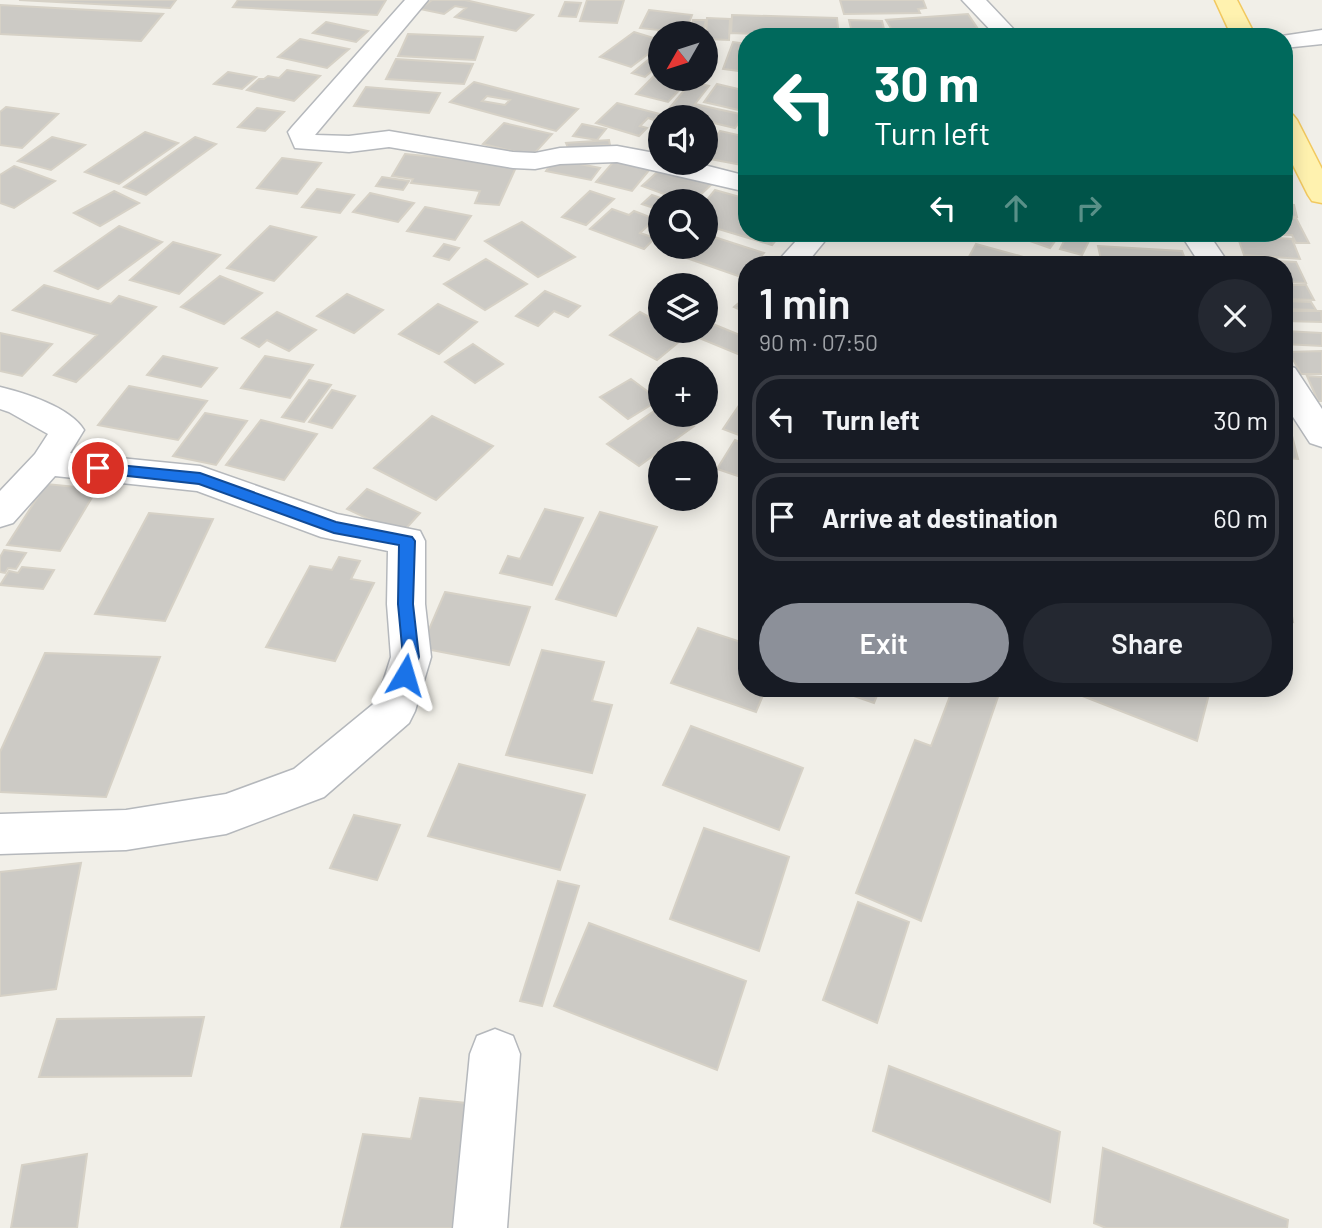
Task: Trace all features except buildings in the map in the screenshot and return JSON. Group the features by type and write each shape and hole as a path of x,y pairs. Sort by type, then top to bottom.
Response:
{"main road":[{"path":"1226,0 1240,28"},
{"path":"1293,138 1322,195"}],"street":[{"path":"417,0 301,132 304,142 349,144 389,139 513,160 535,161 560,156 617,153 648,159"},
{"path":"973,0 1001,28"},
{"path":"1293,40 1322,37"},
{"path":"712,175 738,182"},
{"path":"797,256 810,242"},
{"path":"1293,390 1322,435"},
{"path":"0,398 20,403 67,430 47,463 0,514"},
{"path":"0,834 126,830 226,814 309,783 394,711 411,657 405,604 407,541 334,527 200,479 47,463"},
{"path":"480,1228 495,1054"}],"route":[{"path":"98,468 200,479 334,527 407,541 405,604 411,657 405,675"}]}
